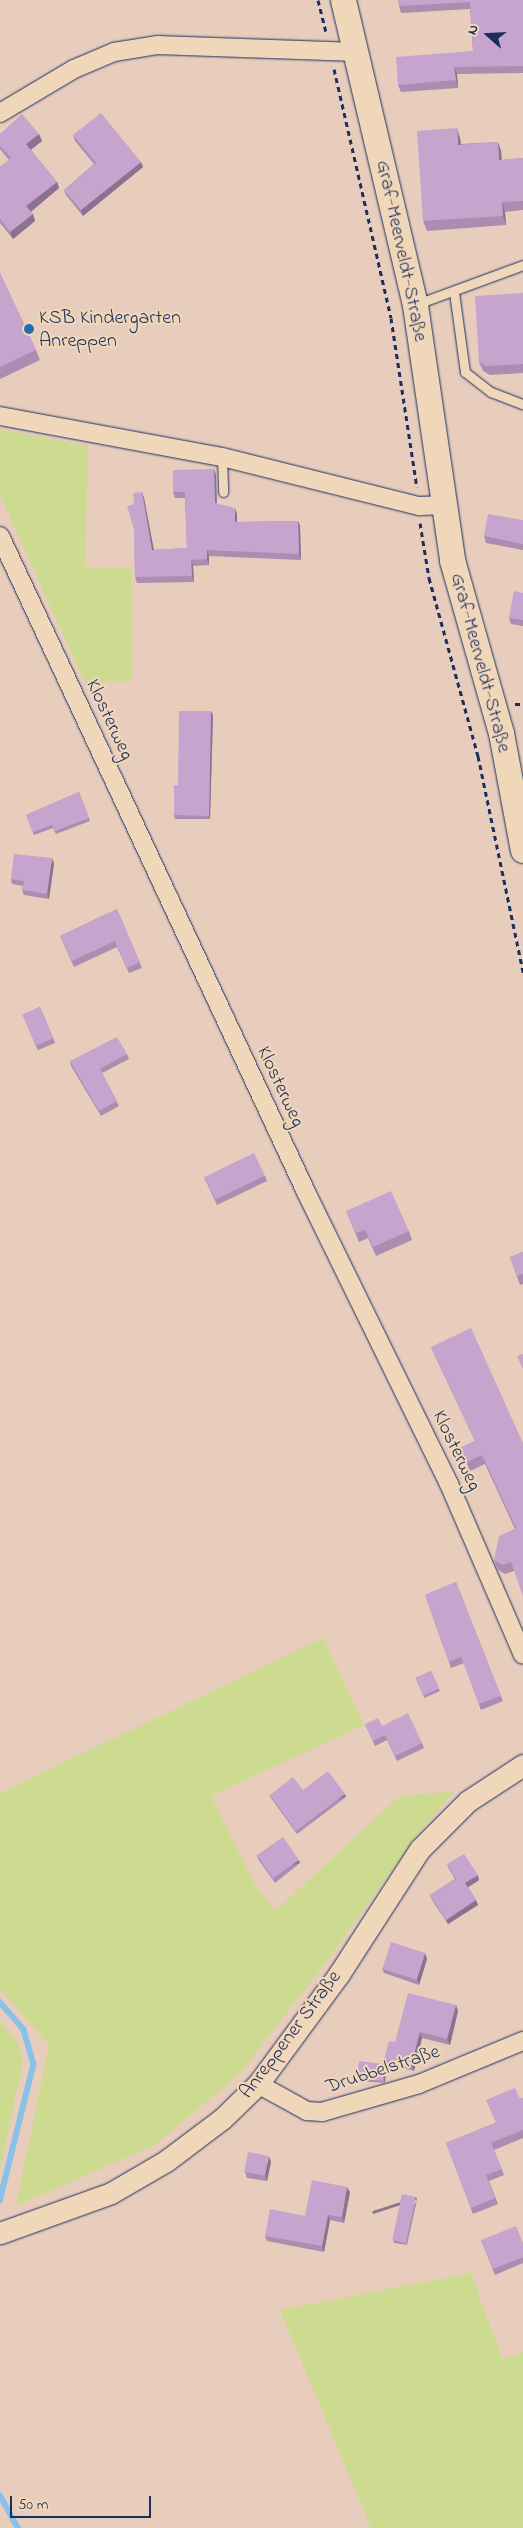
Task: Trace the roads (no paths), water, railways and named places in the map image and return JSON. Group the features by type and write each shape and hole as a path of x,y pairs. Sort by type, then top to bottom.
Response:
{"main road":[{"name":"Graf-Meerveldt-Straße","path":"343,0 415,305 430,506 452,560 501,733 523,850"}],"street":[{"path":"0,113 74,69 114,52 158,45 330,54 355,52"},
{"path":"0,416 222,457 430,506"},
{"name":"Klosterweg","path":"0,536 306,1192 449,1484 523,1655"},
{"name":"Anreppener Straße","path":"0,2233 26,2226 111,2193 166,2161 222,2119 258,2084 420,1849 468,1801 523,1765"},
{"name":"Drubbelstraße","path":"258,2084 307,2111 322,2112 419,2084 523,2041"}],"lane":[{"path":"415,305 523,265"},
{"path":"454,292 465,372 491,392 523,404"},
{"path":"222,457 223,492"}],"waterway":[{"path":"0,2002 24,2030 34,2064 0,2201"},
{"path":"0,2495 18,2528"}],"place":[{"name":"KSB Kindergarten Anreppen","path":"29,329"}]}
